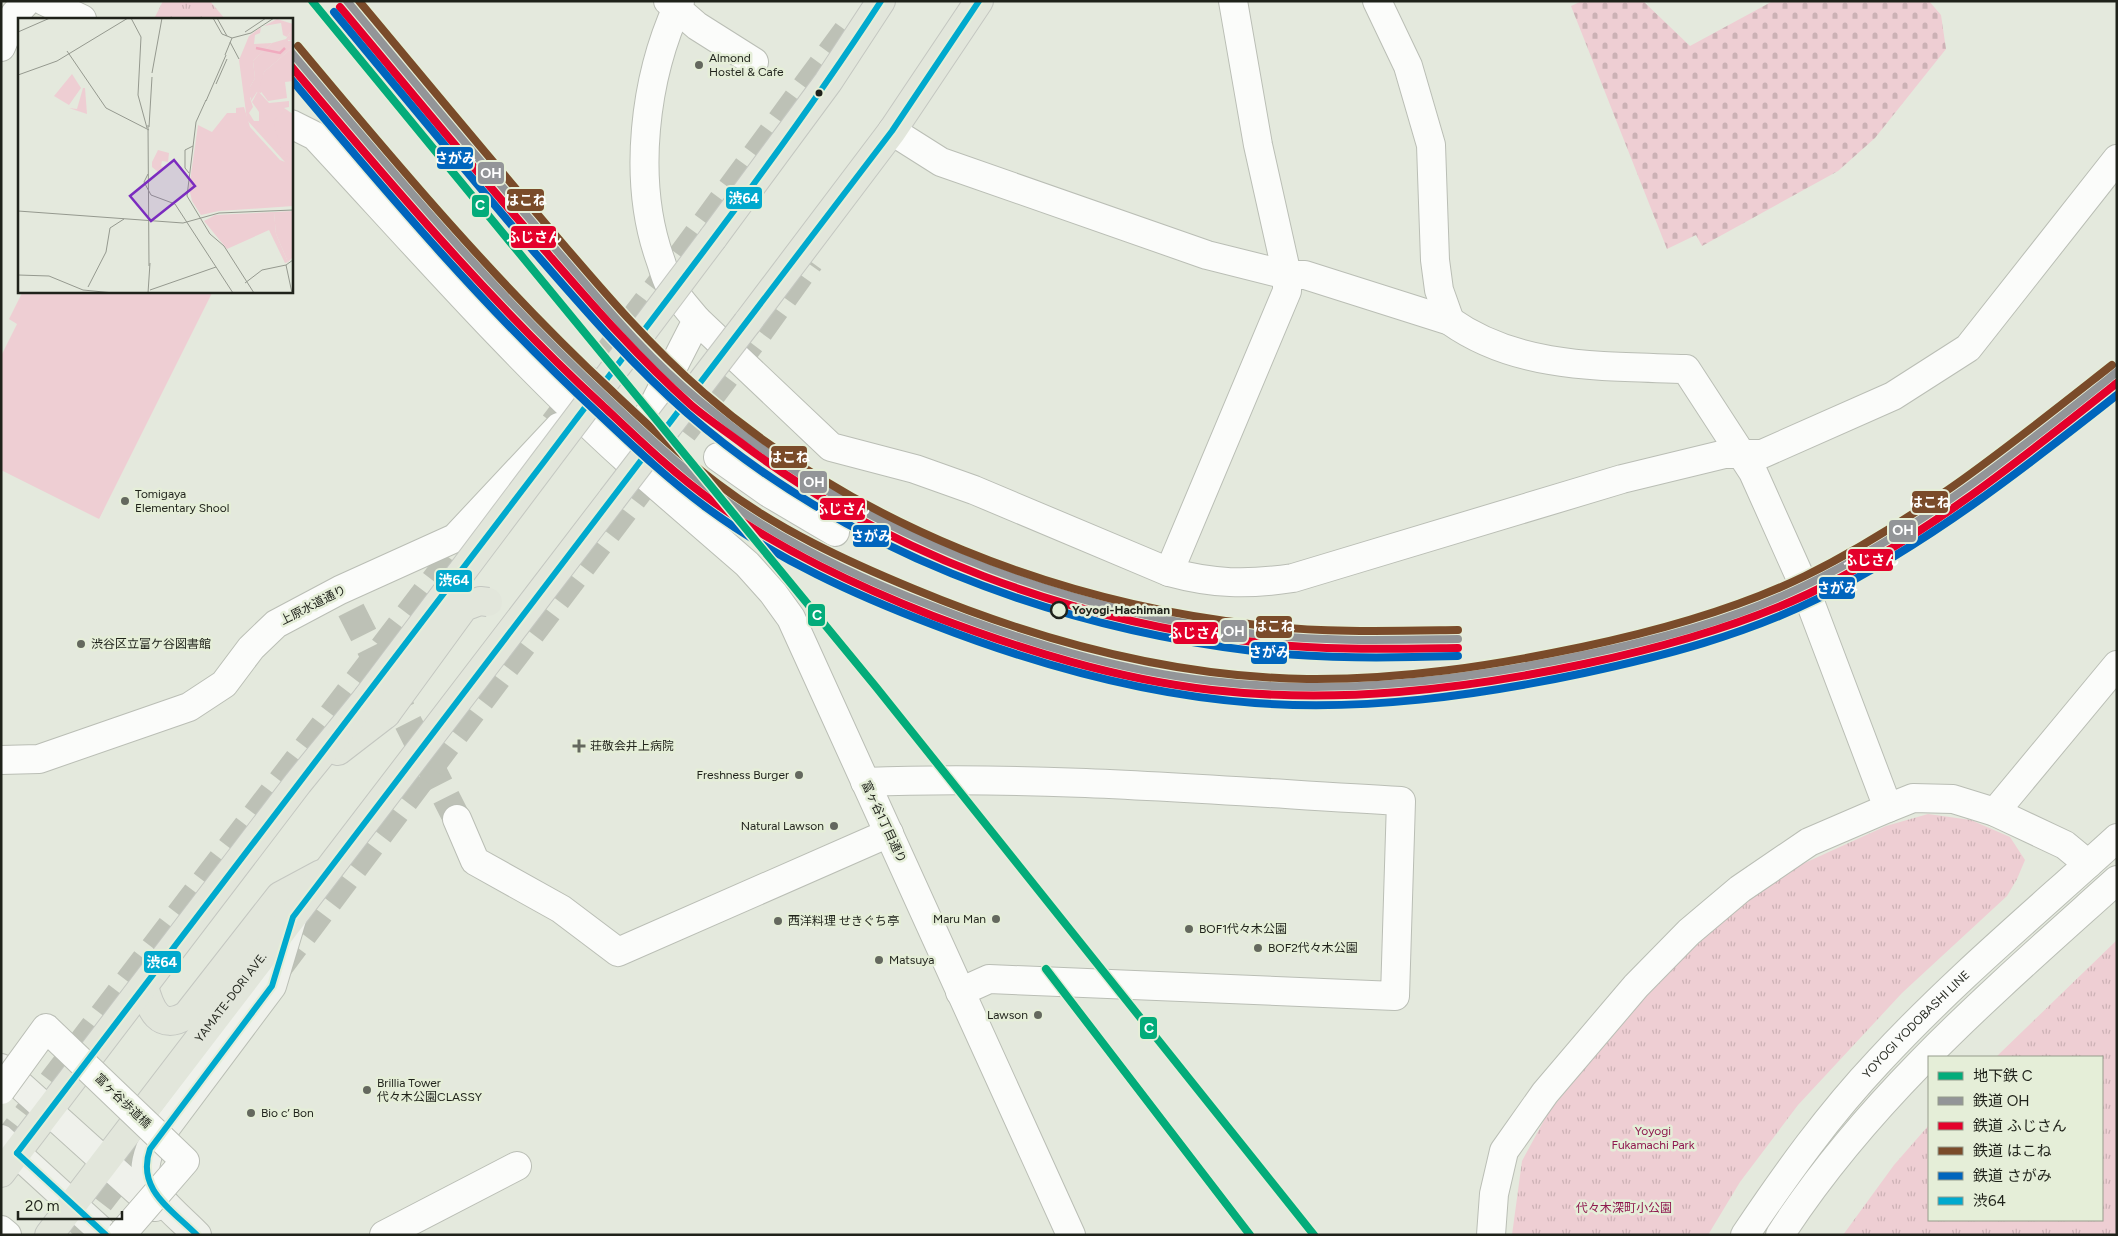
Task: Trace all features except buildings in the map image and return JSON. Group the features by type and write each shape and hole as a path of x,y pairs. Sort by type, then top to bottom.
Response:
{"main road":[{"path":"376,706 713,238 828,82 882,1"},
{"path":"892,131 980,1"},
{"name":"YAMATE-DORI AVE.","path":"49,1235 892,131"},
{"path":"106,1235 73,1204 6,1155 48,1110 298,783 376,706 464,607 480,601 497,606 504,614 508,623 508,633"},
{"path":"144,986 154,1014 161,1020 171,1021 187,1015 280,896 327,871"},
{"path":"197,1235 153,1190 146,1176 148,1155 150,1149 272,986 293,917"},
{"path":"1,1068 186,1235"}],"street":[{"path":"1,47 15,14 27,1"},
{"path":"44,1 80,18"},
{"path":"1169,572 1287,291 1287,275 1258,145 1233,1"},
{"path":"1377,1 1408,66 1431,145 1435,260 1439,290 1450,321"},
{"path":"675,3 697,26 754,62"},
{"path":"675,3 646,123 646,204 653,238 668,283 697,320 831,447 915,469 974,490 1169,572 1201,581 1239,584 1293,578 1622,479 1725,454 1762,454 1893,396 1968,348 2117,159"},
{"name":"富ヶ谷1丁目通り","path":"292,124 315,136 480,316 573,411 747,564 773,593 791,618 1071,1235"},
{"path":"892,131 941,162 1207,255 1287,275 1305,275 1450,321 1466,332 1501,348 1538,359 1594,366 1686,369 1753,472 1804,586 1888,808"},
{"path":"626,459 697,320"},
{"name":"上原水道通り","path":"1,760 39,759 189,707 224,684 251,648 276,624 345,600 455,538 573,411"},
{"path":"718,457 769,493 835,532"},
{"path":"1995,812 2117,664"},
{"path":"866,782 985,779 1144,785 1401,801 1395,996 989,979 960,992"},
{"path":"1491,1235 1494,1194 1504,1150 1547,1090 1636,986 1689,932 1740,889 1809,842 1913,798 1954,799 1995,812 2065,845 2088,864"},
{"path":"457,819 474,861 561,909 618,952 889,833"},
{"name":"YOYOGI YODOBASHI LINE","path":"1745,1235 1826,1124 1878,1062 1924,1014 2117,838"},
{"path":"1780,1235 1840,1153 1884,1100 1944,1038 2117,880"},
{"name":"富ヶ谷歩道橋","path":"1,1090 46,1028 185,1161 121,1235"},
{"path":"384,1235 517,1166"},
{"path":"1,1230 7,1235"}],"green space":[{"path":"163,1 210,1 224,18 154,18"},
{"path":"1582,1 1643,1 1690,46 1773,1 1929,1 1941,15 1946,49 1875,138 1838,171 1702,246 1696,235 1667,249 1571,6"},
{"path":"22,292 212,292 99,519 1,470 1,356 17,324 9,319"},
{"name":"Yoyogi Fukamachi Park","path":"1928,814 1971,820 2010,837 2025,860 2017,879 2007,896 1902,993 1798,1105 1740,1182 1708,1235 1512,1235 1522,1161 1548,1113 1605,1042 1662,978 1747,898 1798,866 1886,826"},
{"path":"2117,940 2117,1235 1843,1235 1894,1165 1928,1126 1928,1221 2103,1221 2103,1056 1997,1056"}],"tunnel":[{"path":"554,424 678,261 850,27"},
{"path":"278,968 759,332 810,261"},
{"path":"1,1149 478,524"},
{"path":"351,610 457,819"},
{"path":"74,1235 155,1130"}],"metro line":[{"name":"C","path":"312,1 876,687 1314,1235"},
{"name":"C","path":"1046,969 1250,1235"}],"rail line":[{"name":"OH","path":"347,1 526,215 605,306 661,366 701,402 762,448 825,490 892,526 961,557 1032,584 1105,605 1180,622 1280,637 1356,640 1458,639"},
{"name":"はこね","path":"359,1 532,208 609,298 646,337 704,393 763,440 827,482 894,519 963,550 1035,577 1108,598 1183,614 1282,628 1358,631 1458,630"},
{"name":"ふじさん","path":"340,7 516,217 596,308 671,387 715,424 797,482 857,518 919,549 984,576 1050,599 1117,617 1185,632 1305,647 1356,649 1458,648"},
{"name":"さがみ","path":"334,12 536,254 628,356 687,413 748,461 813,504 881,541 952,574 1025,601 1100,622 1177,639 1279,654 1355,657 1458,656"},
{"name":"はこね","path":"298,46 450,224 530,311 664,440 718,484 788,530 813,543 888,578 961,608 1058,640 1156,663 1256,677 1307,679 1376,677 1480,666 1548,654 1639,634 1696,618 1751,599 1805,576 1886,531 1964,479 2112,365"},
{"name":"OH","path":"292,53 406,187 525,318 673,459 714,492 739,510 792,542 875,583 1000,631 1104,662 1140,670 1211,681 1258,685 1305,687 1398,683 1445,679 1538,664 1641,642 1698,627 1754,608 1808,584 1890,539 1968,487 2117,372"},
{"name":"ふじさん","path":"292,67 441,240 520,325 643,443 685,480 715,503 793,552 848,580 933,616 1070,662 1141,679 1212,690 1259,694 1306,696 1399,692 1492,681 1538,673 1670,644 1754,617 1808,594 1850,573 1930,524 1968,498 2117,383"},
{"name":"さがみ","path":"292,80 441,253 520,337 653,464 707,508 760,544 788,560 875,601 934,625 973,640 1052,665 1092,676 1172,693 1255,703 1296,705 1338,705 1420,700 1502,689 1584,673 1674,652 1732,634 1817,599 1896,555 1972,505 2117,395"}],"transit line":[{"name":"渋64","path":"17,1153 692,267 808,109 881,1"},
{"name":"渋64","path":"197,1235 167,1207 152,1187 148,1176 147,1163 150,1149 272,986 293,917 892,131 979,1"},
{"name":"渋64","path":"17,1153 106,1235"}],"place":[{"name":"Almond Hostel & Cafe","path":"699,65"},
{"name":"Tomigaya Elementary Shool","path":"125,501"},
{"name":"Yoyogi-Hachiman","path":"1059,610"},
{"name":"渋谷区立富ケ谷図書館","path":"81,644"},
{"name":"荘敬会井上病院","path":"579,746"},
{"name":"Freshness Burger","path":"799,775"},
{"name":"Natural Lawson","path":"834,826"},
{"name":"Maru Man","path":"996,919"},
{"name":"西洋料理 せきぐち亭","path":"778,921"},
{"name":"BOF1代々木公園","path":"1189,929"},
{"name":"BOF2代々木公園","path":"1258,948"},
{"name":"Matsuya","path":"879,960"},
{"name":"Lawson","path":"1038,1015"},
{"name":"Brillia Tower 代々木公園CLASSY","path":"367,1090"},
{"name":"Bio c’ Bon","path":"251,1113"}],"park label":[{"name":"代々木深町小公園","path":"1624,1208"}]}
